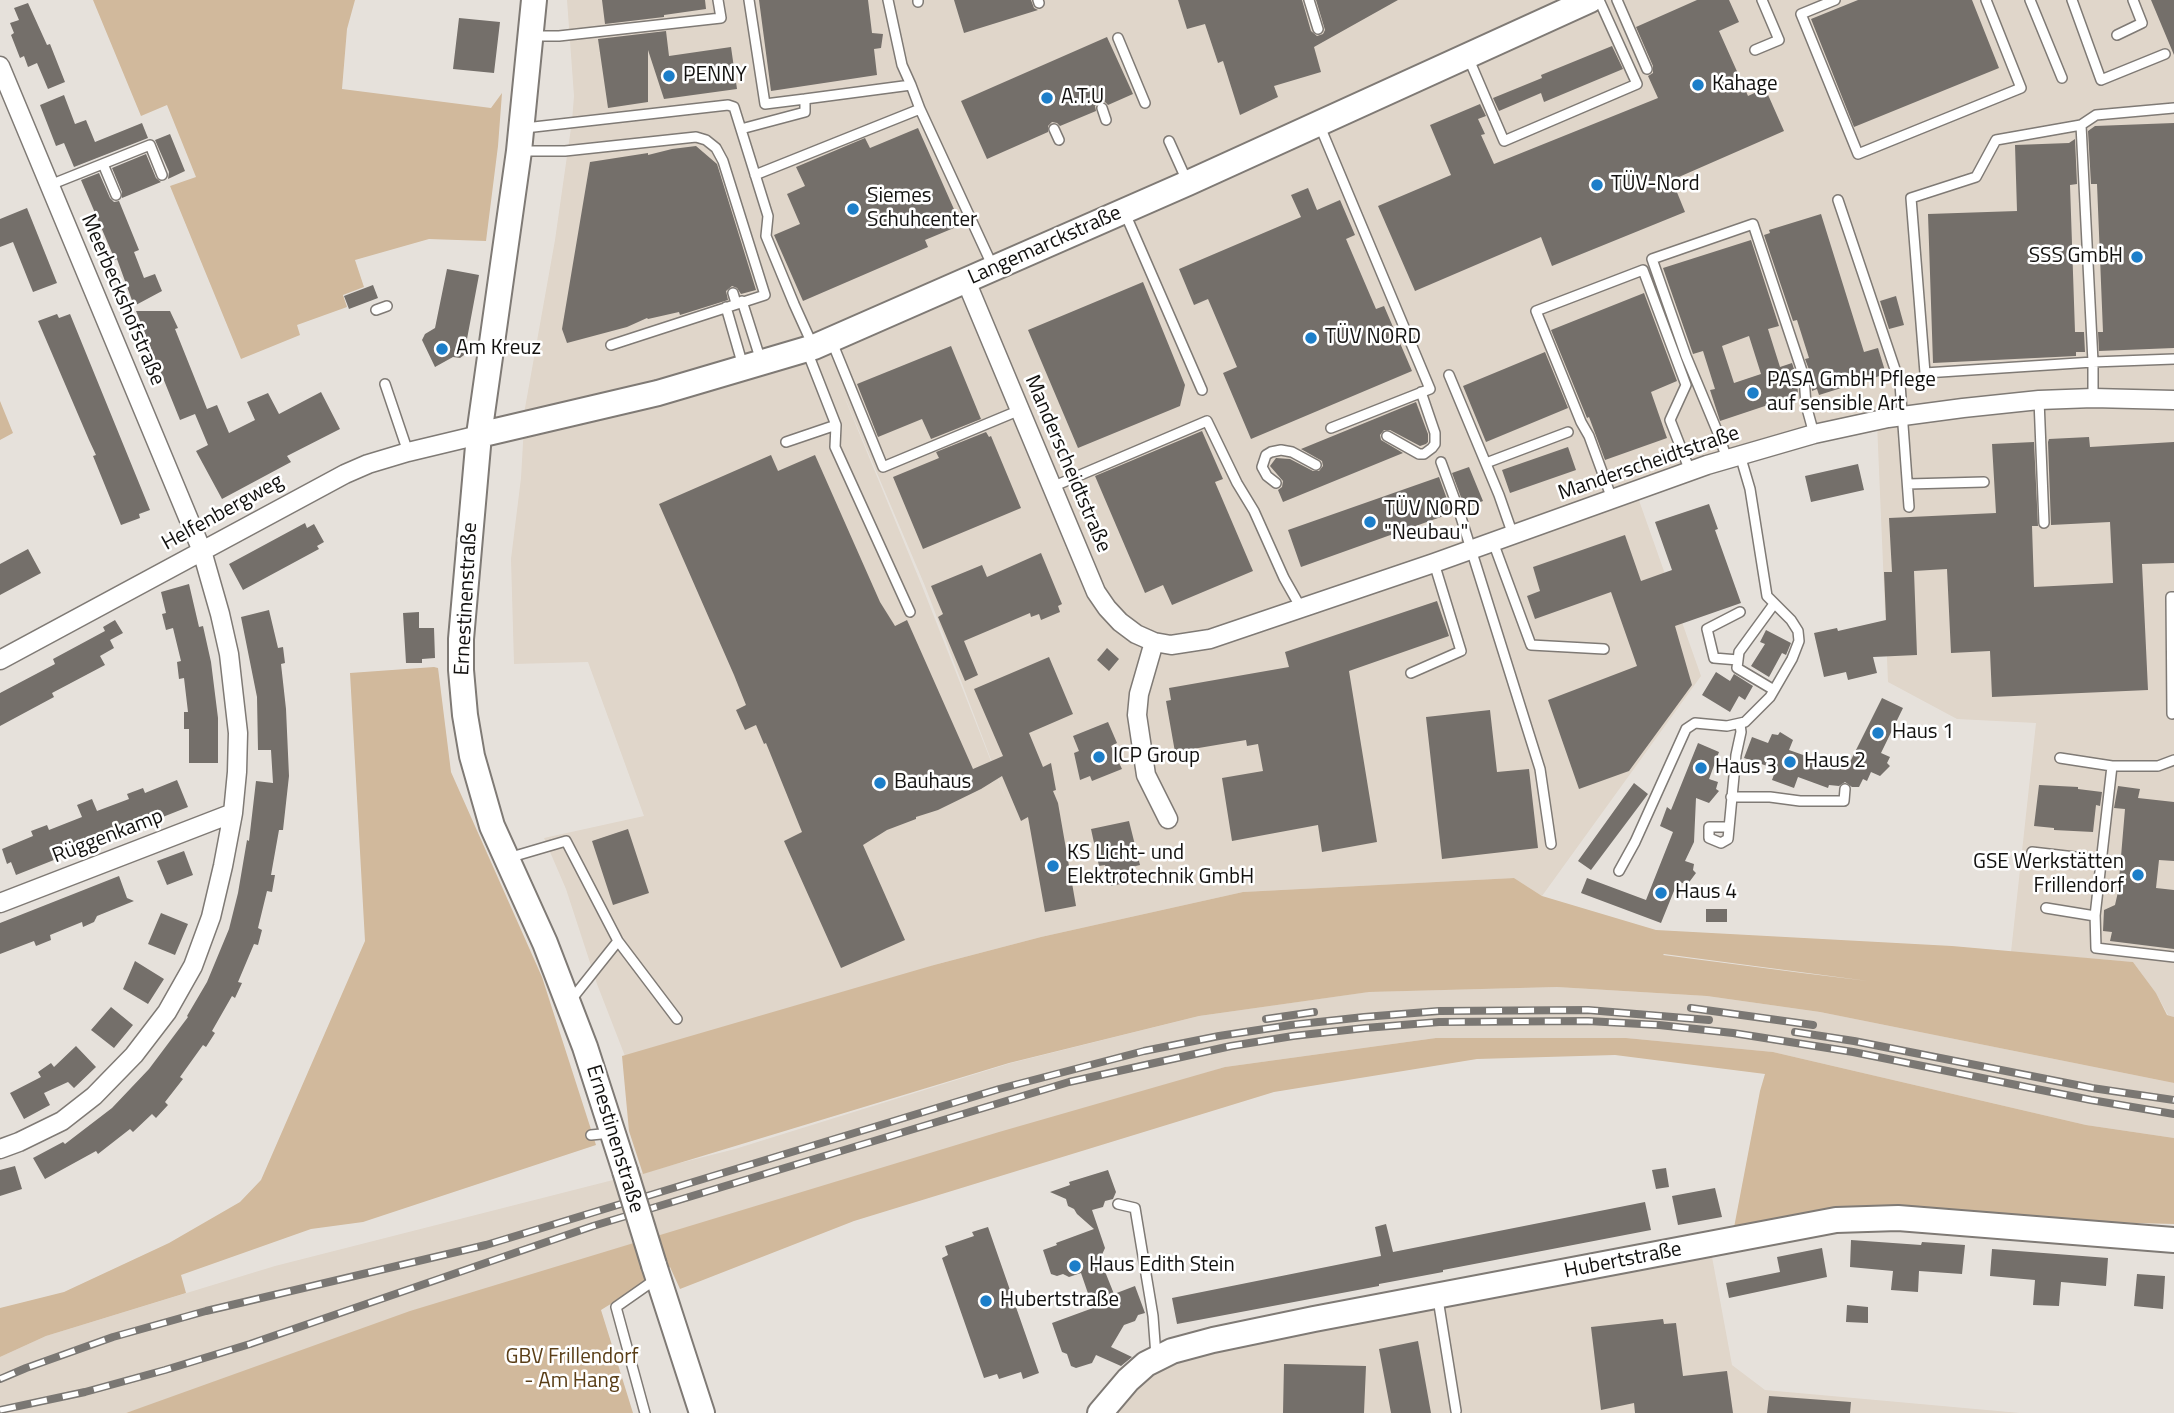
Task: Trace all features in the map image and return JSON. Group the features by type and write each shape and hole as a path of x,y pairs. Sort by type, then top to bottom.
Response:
{"street":[{"name":"Ernestinenstraße","path":"534,0 520,140 479,435 461,639 465,715 472,756 492,826 545,943 585,1047 602,1134 625,1171 702,1413"},
{"name":"Langemarckstraße","path":"479,435 658,393 817,346 1188,183 1590,0"},
{"name":"Meerbeckshofstraße","path":"0,66 7,100 50,185 202,551 220,614 235,698 238,733 233,813 211,917 193,966 167,1012 134,1055 94,1096 62,1121 0,1149"},
{"name":"Manderscheidtstraße","path":"966,281 1101,600 1120,622 1136,634 1154,642 1171,645 1200,641 1301,608 1690,471 1814,434 1904,416 2039,400 2174,400"},
{"name":"Helfenbergweg","path":"0,660 345,474 408,452 479,435"},
{"path":"1154,642 1139,694 1137,715 1146,775 1168,819"},
{"name":"Rüggenkamp","path":"0,903 233,813"},
{"name":"Hubertstraße","path":"1100,1413 1128,1380 1146,1364 1172,1351 1226,1338 1836,1220 1898,1218 2174,1240"}],"lane":[{"path":"532,36 559,36 721,18 718,0"},
{"path":"749,0 765,104 911,85"},
{"path":"888,0 902,65 993,269"},
{"path":"1309,0 1318,29"},
{"path":"1467,56 1504,141 1637,84 1599,0"},
{"path":"1617,0 1647,69"},
{"path":"1755,50 1779,40 1762,0"},
{"path":"1835,0 1801,14 1858,153 2021,88 1986,0"},
{"path":"2030,0 2062,78"},
{"path":"2072,0 2101,80 2165,54"},
{"path":"2117,35 2142,23 2133,0"},
{"path":"1118,38 1145,103"},
{"path":"741,129 805,112 805,99"},
{"path":"520,140 728,105 734,107 768,216 766,236 793,304 883,467 1020,410"},
{"path":"1102,108 1106,120"},
{"path":"2174,108 2096,115 2081,125 1996,140 1976,177 1911,198 1925,373 2174,359"},
{"path":"755,175 920,109"},
{"path":"1318,122 1430,389 1331,428"},
{"path":"2081,125 2094,398"},
{"path":"1054,129 1059,140"},
{"path":"520,140 565,151 696,136 716,148 723,161 765,295 611,345"},
{"path":"1170,141 1188,183"},
{"path":"50,185 150,145 162,175"},
{"path":"103,164 116,195"},
{"path":"1838,200 1900,384 1909,507"},
{"path":"1124,211 1202,390"},
{"path":"1619,871 1686,729 1698,723 1727,726 1740,724 1755,713 1774,690 1792,659 1799,638 1791,620 1767,596 1750,489 1718,433 1686,356 1651,259 1753,224 1804,377 1806,405 1814,434"},
{"path":"1612,499 1589,436 1536,311 1643,270 1686,385 1670,420 1690,471"},
{"path":"733,293 731,305 753,365"},
{"path":"718,298 731,305 753,365"},
{"path":"376,310 387,306"},
{"path":"817,346 836,425 835,447 910,612"},
{"path":"1449,376 1513,535"},
{"path":"385,384 408,452"},
{"path":"1387,436 1410,450 1424,454 1435,444 1436,433 1421,392"},
{"path":"2039,400 2044,523"},
{"path":"1052,487 1207,421 1301,608"},
{"path":"786,442 836,425"},
{"path":"1486,463 1569,432"},
{"path":"1276,483 1263,472 1262,467 1266,455 1276,450 1292,452 1317,465"},
{"path":"1440,462 1459,511 1540,769 1551,844"},
{"path":"1908,484 1984,482"},
{"path":"1493,542 1531,646 1604,649"},
{"path":"1411,673 1461,651 1434,563"},
{"path":"2172,715 2171,597 2174,597"},
{"path":"1774,604 1739,652 1737,668 1774,690"},
{"path":"1738,660 1714,658 1707,629 1741,612"},
{"path":"1729,827 1740,724"},
{"path":"2060,758 2112,766 2158,766 2174,760"},
{"path":"2112,766 2095,913 2096,948 2174,957"},
{"path":"1731,797 1844,801 1845,789"},
{"path":"506,859 566,841 618,941 677,1019"},
{"path":"2032,852 2101,860"},
{"path":"2046,908 2095,916 2095,913"},
{"path":"568,1004 618,941"},
{"path":"1118,1204 1135,1208 1153,1316 1157,1358"},
{"path":"645,1413 616,1307 655,1272"},
{"path":"1437,1297 1456,1411"}],"shaded area":[{"path":"567,0 2174,0 2174,1017 2168,1015 2156,993 2133,962 2011,952 2036,723 1957,719 1888,682 1877,423 1635,489 1701,676 1542,896 1514,878 1243,892 1041,937 934,965 630,1069 597,984 566,889 544,838 644,816 588,662 514,664 511,559 521,478 525,408 555,240 574,96","holes":["837,379 925,586 1009,807"]},
{"path":"1557,987 1707,996 1820,1012 2174,1083 2174,1138 2086,1125 1773,1052 1626,1038 1436,1038 1225,1067 126,1413 0,1413 0,1357 46,1336 275,1266 735,1149 1011,1063 1199,1016 1368,992"},
{"path":"1710,1246 1732,1365 1765,1390 2020,1413 1104,1413 1148,1365"}],"green space":[{"path":"93,0 355,0 347,29 342,89 491,108 502,93 486,241 429,239 355,260 364,287 343,295 347,307 297,325 300,335 241,359 170,186 196,177 167,105 141,116"},
{"path":"0,401 13,433 0,440"},
{"path":"438,668 451,772 542,977 596,1145 363,1222 311,1229 181,1275 186,1293 46,1336 0,1357 0,1308 64,1292 169,1243 240,1202 261,1180 365,941 350,673"},
{"path":"1514,878 1542,896 1656,930 1952,946 2133,962 2156,993 2167,1015 2174,1017 2174,1083 1820,1012 1707,996 1557,987 1369,992 1199,1016 1009,1063 643,1174 629,1131 622,1056 934,965 1041,937 1243,892","holes":["1664,954 1868,981 1663,955"]},
{"name":"GBV Frillendorf - Am Hang","path":"1436,1038 1626,1038 1773,1052 2086,1125 2174,1138 2174,1224 1900,1217 1732,1238 1765,1074 1615,1055 1477,1059 1274,1092 854,1221 680,1289 670,1267 601,1310 633,1413 126,1413 410,1311 999,1132 1225,1067"}],"building":[{"path":"602,0 705,0 706,9 605,24"},
{"path":"759,0 868,0 872,33 883,34 881,48 874,49 877,75 771,91"},
{"path":"954,0 1031,0 1034,8 1038,10 964,33"},
{"path":"1178,0 1302,0 1311,31 1317,36 1325,30 1316,0 1398,0 1314,47 1321,72 1274,86 1278,97 1240,115 1223,61 1218,63 1205,24 1187,29"},
{"path":"1697,0 1729,0 1739,22 1719,31 1748,96 1765,88 1784,131 1672,180 1685,212 1552,266 1541,237 1415,291 1378,206 1451,175 1430,125 1480,104 1486,116 1478,119 1485,134 1481,135 1494,164 1658,98 1648,76 1653,73 1653,66 1636,27"},
{"path":"1858,0 1972,0 1999,68 1854,127 1811,19"},
{"path":"2151,0 2174,0 2174,55"},
{"path":"28,3 47,45 50,44 65,82 48,89 37,63 28,67 24,56 20,58 11,35 14,33 10,23 19,20 14,8"},
{"path":"459,18 500,22 494,73 453,69"},
{"name":"PENNY","path":"666,31 669,56 731,47 737,89 664,99 648,50 648,102 608,108 598,39"},
{"name":"A.T.U","path":"1107,37 1133,94 1108,105 1104,101 1099,102 1095,106 1096,111 1060,126 1052,122 1048,126 1048,132 987,159 961,101"},
{"path":"1612,46 1623,69 1544,102 1541,93 1499,111 1493,98"},
{"path":"64,95 75,124 86,120 95,142 142,123 148,138 74,167 64,143 56,146 40,105"},
{"name":"SSS GmbH","path":"2174,123 2174,348 2099,351 2098,332 2103,332 2097,184 2091,184 2088,131 2095,126"},
{"name":"Siemes Schuhcenter","path":"918,128 961,225 925,240 928,247 803,301 774,235 800,224 787,194 805,186 796,167 865,138 870,148"},
{"path":"170,134 185,171 168,179 169,172 155,140"},
{"path":"2075,139 2077,184 2070,185 2075,332 2084,332 2085,352 2076,352 2076,356 1933,363 1928,214 2017,211 2015,145 2069,143"},
{"path":"696,146 717,164 756,290 741,294 732,286 726,291 728,300 680,315 679,312 647,318 627,327 567,343 562,329 590,162"},
{"path":"146,154 156,178 161,182 122,198 112,168"},
{"path":"99,173 110,198 114,202 119,201 139,250 134,252 144,278 155,274 162,291 134,306 117,259 115,260 81,180"},
{"name":"TÜV NORD","path":"1308,188 1317,210 1340,200 1355,235 1346,239 1376,309 1384,306 1412,371 1251,439 1223,373 1237,367 1208,299 1194,305 1179,269 1301,217 1291,195"},
{"path":"27,208 57,283 33,292 13,242 0,247 0,219"},
{"path":"1821,214 1864,352 1878,348 1886,374 1819,395 1817,389 1812,391 1811,375 1805,359 1809,358 1797,320 1793,321 1764,235 1770,233 1769,230"},
{"path":"1751,240 1779,326 1768,329 1780,367 1792,363 1797,378 1798,395 1720,421 1710,390 1715,389 1703,351 1693,354 1663,268","holes":["1749,336 1761,374 1734,383 1722,346"]},
{"path":"447,269 479,275 464,355 460,358 453,357 435,367 422,340 425,334 435,328"},
{"path":"1143,282 1185,385 1180,406 1078,448 1028,330"},
{"path":"373,285 378,298 349,309 344,296"},
{"path":"1644,293 1677,381 1651,392 1667,438 1605,460 1551,330"},
{"path":"1896,296 1904,325 1889,329 1880,301"},
{"path":"136,311 170,311 207,409 217,405 229,433 255,420 247,402 268,393 279,414 321,392 340,429 287,456 291,462 222,499 196,451 208,445 195,414 180,420"},
{"path":"57,314 59,318 70,314 150,510 139,514 140,518 121,525 93,456 96,455 38,321"},
{"path":"951,346 981,419 931,439 922,419 878,437 857,384"},
{"path":"1545,352 1568,408 1486,442 1463,386"},
{"path":"1416,402 1428,434 1426,444 1420,446 1390,430 1384,430 1380,435 1381,440 1403,453 1283,502 1278,490 1283,481 1270,466 1276,458 1290,459 1313,471 1319,471 1323,466 1322,461 1301,449"},
{"path":"1202,431 1223,479 1215,482 1253,571 1172,605 1163,585 1145,593 1095,476"},
{"path":"986,432 991,436 1021,508 923,549 893,477 939,458 936,452"},
{"path":"2089,437 2090,447 2174,442 2174,563 2142,564 2148,690 1992,697 1990,651 1951,653 1947,569 1914,571 1917,655 1873,657 1877,673 1848,680 1846,672 1824,677 1814,633 1837,628 1838,631 1886,620 1884,572 1892,572 1889,518 1996,513 1992,444 2034,442 2038,526 2032,526 2034,587 2113,583 2110,522 2051,525 2049,439"},
{"path":"1568,447 1576,470 1510,493 1502,470"},
{"path":"771,455 778,471 815,455 880,602 895,626 907,620 973,769 1003,756 974,689 1049,657 1073,714 1029,733 1043,767 1051,763 1056,790 1053,791 1058,803 1076,906 1045,912 1028,817 1021,821 1002,776 938,810 887,830 863,845 905,940 841,968 784,841 802,832 766,743 764,744 756,725 745,730 736,710 746,705 659,504"},
{"path":"1858,464 1864,490 1811,502 1805,476"},
{"path":"1469,467 1483,501 1465,508 1452,473"},
{"name":"TÜV NORD \"Neubau\"","path":"1439,477 1452,513 1301,567 1288,530"},
{"path":"1709,504 1718,529 1715,530 1741,603 1675,626 1692,685 1629,771 1579,789 1548,700 1637,666 1611,592 1535,619 1527,596 1540,591 1533,567 1625,535 1641,581 1672,570 1655,522"},
{"path":"305,523 307,528 314,524 324,542 317,546 319,549 243,590 229,564"},
{"path":"28,549 41,573 0,595 0,564"},
{"path":"1041,553 1062,604 1058,606 1060,612 1041,620 1039,614 1031,617 1030,613 964,641 978,675 965,681 938,617 943,614 931,586 982,565 987,577"},
{"path":"189,584 211,662 218,718 218,763 189,763 189,729 184,729 184,712 188,712 184,678 179,679 177,662 181,661 173,628 166,630 162,614 166,613 161,592"},
{"path":"1437,601 1449,636 1349,671 1377,842 1322,852 1318,825 1232,841 1222,778 1263,771 1258,744 1247,746 1246,740 1175,752 1166,701 1171,700 1169,688 1289,667 1285,652"},
{"path":"269,610 278,648 283,647 285,663 281,664 289,776 283,830 279,830 271,875 275,875 272,892 267,891 258,928 262,930 258,945 254,944 238,982 242,983 235,998 232,996 206,1047 203,1045 180,1077 183,1079 165,1102 168,1105 156,1118 152,1114 133,1132 130,1129 98,1154 96,1151 45,1179 33,1158 63,1142 65,1144 112,1108 149,1069 188,1017 207,982 229,929 247,840 249,841 256,781 273,783 271,750 258,750 257,697 241,617"},
{"path":"419,612 419,628 434,628 435,658 422,659 422,663 406,663 403,613"},
{"path":"115,620 123,633 110,640 114,648 100,656 105,665 52,693 54,697 0,726 0,693 55,664 53,659 105,631 103,627"},
{"path":"1766,630 1791,643 1786,655 1782,653 1769,677 1751,666 1765,644 1760,642"},
{"path":"1107,648 1119,659 1109,671 1097,660"},
{"path":"1716,672 1730,681 1734,674 1753,686 1745,700 1739,696 1730,712 1702,695"},
{"path":"1882,698 1903,708 1881,753 1890,757 1887,763 1890,766 1880,776 1871,772 1867,781 1863,779 1859,787 1852,787 1845,782 1839,786 1829,785 1828,788 1798,777 1794,788 1772,780 1776,769 1744,758 1752,737 1768,743 1772,734 1778,735 1780,732 1793,740 1789,750 1846,770"},
{"path":"1490,710 1497,772 1529,769 1538,848 1442,859 1426,717"},
{"name":"ICP Group","path":"1108,722 1117,743 1111,746 1122,769 1092,781 1090,776 1080,780 1074,753 1079,751 1073,736"},
{"path":"1698,743 1719,752 1709,779 1718,782 1716,789 1719,791 1709,803 1696,798 1694,842 1685,861 1694,864 1693,870 1696,873 1687,885 1678,881 1661,923 1581,893 1587,878 1646,900 1673,832 1660,826 1667,807 1671,810"},
{"path":"177,780 188,807 16,875 11,862 7,864 2,849 33,836 31,831 47,825 49,830 82,817 77,805 92,799 97,811 129,799 127,794 143,788 145,793"},
{"path":"1634,783 1648,794 1591,870 1578,861"},
{"path":"2039,785 2078,787 2102,792 2100,806 2096,805 2093,832 2034,826"},
{"name":"GSE Werkstätten Frillendorf","path":"2118,786 2140,789 2138,798 2174,802 2174,861 2159,860 2156,888 2174,890 2174,949 2110,941 2112,932 2103,931 2104,910 2115,905 2118,892 2125,809 2114,808"},
{"path":"1129,821 1140,865 1132,867 1135,881 1111,886 1105,865 1099,866 1091,829"},
{"path":"628,829 649,893 613,905 592,841"},
{"path":"184,851 193,875 167,885 157,861"},
{"path":"119,876 127,898 134,901 97,916 94,922 83,927 82,922 50,935 51,940 36,946 34,941 0,954 0,923"},
{"path":"1706,909 1727,909 1727,922 1706,922"},
{"path":"161,913 188,924 175,955 148,944"},
{"path":"135,961 164,979 148,1004 123,989"},
{"path":"111,1007 133,1025 114,1048 91,1030"},
{"path":"76,1046 96,1067 74,1088 68,1082 44,1093 50,1105 24,1119 10,1093 41,1077 38,1072 51,1063 54,1067"},
{"path":"15,1166 22,1189 0,1196 0,1170"},
{"path":"1666,1168 1669,1187 1656,1189 1652,1170"},
{"name":"Haus Edith Stein","path":"1108,1170 1116,1192 1113,1199 1105,1201 1103,1207 1092,1210 1105,1248 1100,1259 1114,1294 1135,1286 1145,1313 1124,1325 1111,1347 1132,1357 1121,1366 1096,1355 1092,1363 1076,1368 1071,1366 1067,1354 1062,1352 1052,1323 1093,1308 1081,1273 1069,1277 1051,1274 1043,1250 1094,1229 1068,1206 1066,1199 1050,1192 1070,1185 1069,1182"},
{"path":"1715,1188 1722,1217 1678,1225 1672,1196"},
{"path":"1645,1202 1651,1230 1177,1324 1172,1298 1381,1256 1375,1227 1386,1224 1393,1252"},
{"name":"Hubertstraße","path":"988,1227 1039,1373 1023,1379 1021,1372 999,1379 997,1374 984,1378 942,1258 948,1255 945,1246 974,1236 972,1232"},
{"path":"1851,1240 1965,1245 1962,1274 1919,1271 1918,1292 1891,1290 1893,1271 1850,1267"},
{"path":"1822,1248 1827,1277 1729,1298 1726,1283 1780,1272 1777,1257"},
{"path":"1992,1249 2108,1258 2106,1286 2061,1282 2059,1306 2033,1305 2035,1280 1990,1276"},
{"path":"2137,1274 2165,1276 2163,1309 2134,1306"},
{"path":"1847,1305 1868,1307 1868,1323 1846,1322"},
{"path":"1663,1319 1664,1324 1676,1323 1683,1376 1727,1371 1733,1413 1635,1413 1634,1403 1601,1410 1591,1327"},
{"path":"1418,1341 1431,1413 1391,1413 1379,1349"},
{"path":"1284,1364 1366,1366 1364,1413 1283,1413"},
{"path":"1769,1396 1851,1402 1850,1413 1767,1413"}],"railway":[{"path":"1691,1008 1813,1025"},
{"path":"0,1379 113,1337 206,1311 486,1245 999,1089 1144,1051 1291,1025 1439,1011 1588,1010 1709,1020"},
{"path":"1266,1019 1314,1012"},
{"path":"0,1410 85,1392 250,1344 593,1226 1069,1082 1231,1046 1293,1036 1439,1022 1588,1021 1659,1025 1733,1033 1853,1052 2174,1114"},
{"path":"1795,1032 2092,1088 2174,1100"}],"place":[{"name":"PENNY","path":"669,76"},
{"name":"Kahage","path":"1698,85"},
{"name":"A.T.U","path":"1047,98"},
{"name":"TÜV-Nord","path":"1597,185"},
{"name":"Siemes Schuhcenter","path":"853,209"},
{"name":"SSS GmbH","path":"2137,257"},
{"name":"TÜV NORD","path":"1311,338"},
{"name":"Am Kreuz","path":"442,349"},
{"name":"PASA GmbH Pflege auf sensible Art","path":"1753,393"},
{"name":"TÜV NORD \"Neubau\"","path":"1370,522"},
{"name":"Haus 1","path":"1878,733"},
{"name":"ICP Group","path":"1099,757"},
{"name":"Haus 2","path":"1790,762"},
{"name":"Haus 3","path":"1701,768"},
{"name":"Bauhaus","path":"880,783"},
{"name":"KS Licht- und Elektrotechnik GmbH","path":"1053,866"},
{"name":"GSE Werkstätten Frillendorf","path":"2138,875"},
{"name":"Haus 4","path":"1661,893"},
{"name":"Haus Edith Stein","path":"1075,1266"},
{"name":"Hubertstraße","path":"986,1301"}]}
